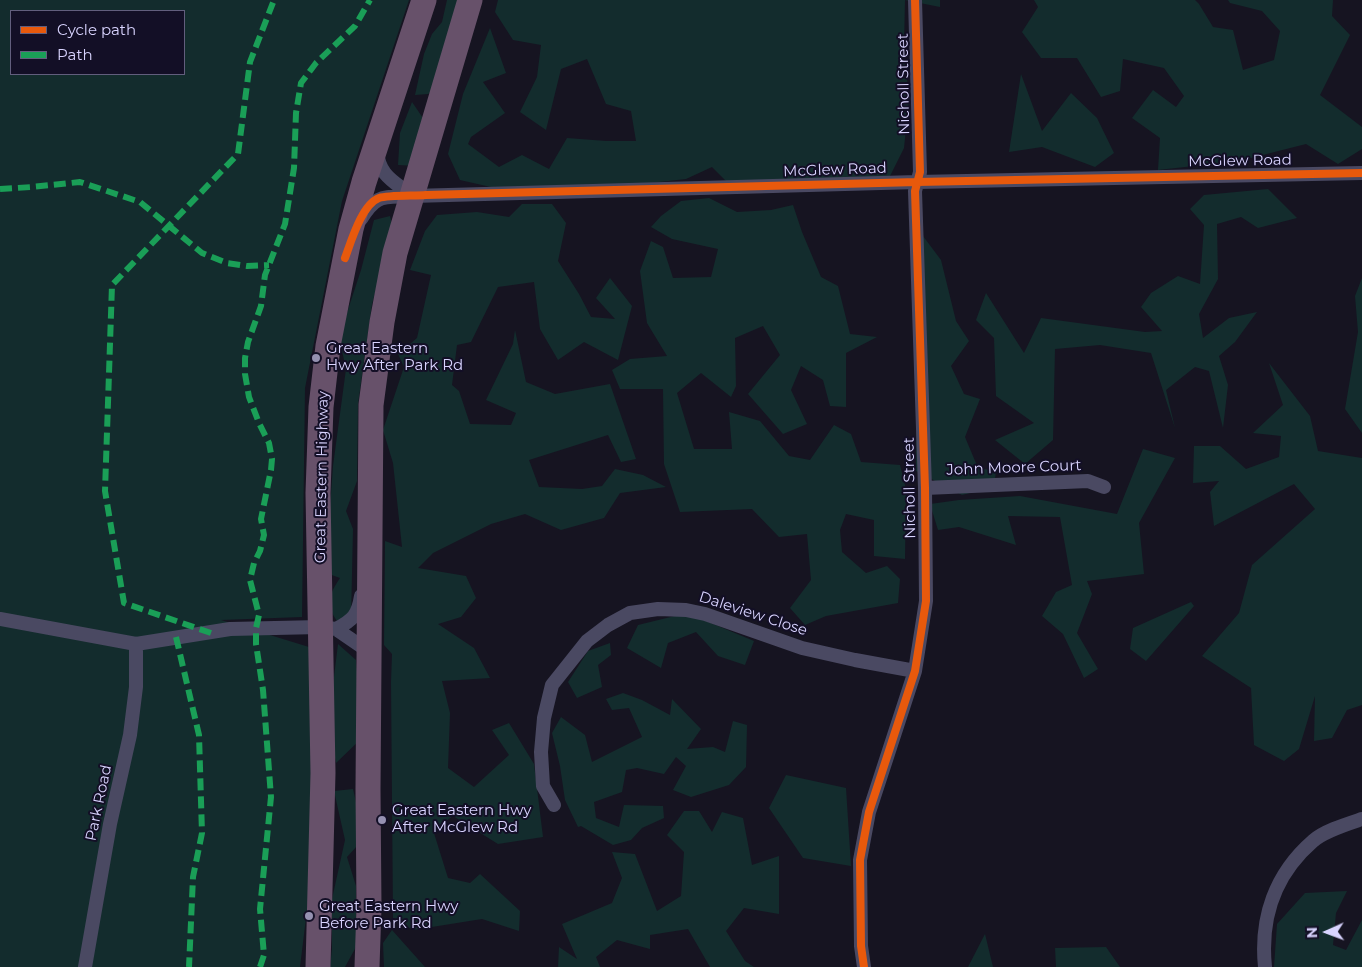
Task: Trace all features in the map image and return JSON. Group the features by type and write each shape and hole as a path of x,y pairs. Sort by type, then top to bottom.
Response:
{"highway":[{"name":"Great Eastern Highway","path":"318,967 328,628 318,493 321,407 328,346 345,258 362,192 424,0"},
{"path":"367,967 371,653 371,405 382,322 395,253 470,0"}],"street":[{"name":"Nicholl Street","path":"864,967 859,903 860,860 869,812 916,670 926,601 915,191 920,172 915,0"},
{"path":"377,146 378,163 383,172 412,196"},
{"name":"McGlew Road","path":"345,258 360,222 370,204 380,198 917,182 1362,173"},
{"name":"John Moore Court","path":"924,488 1088,481 1104,487"},
{"path":"0,619 136,644 230,629 328,628 348,622 358,610 361,594 370,570"},
{"name":"Daleview Close","path":"554,805 543,786 541,752 544,718 552,685 587,641 608,625 630,613 658,609 686,610 705,614 802,648 855,660 916,670"},
{"path":"328,628 371,653"},
{"name":"Park Road","path":"85,967 110,824 130,735 136,687 136,644"},
{"path":"1265,967 1265,926 1272,898 1288,868 1314,840 1345,824 1362,819"}],"green space":[{"path":"0,0 409,0 342,201 305,388 302,617 221,620 309,647 316,836 300,967 0,967"},
{"path":"447,0 464,0 437,89 428,94 415,95 424,54 432,34 442,22"},
{"path":"498,0 905,0 904,45 909,100 904,148 890,176 839,180 729,184 712,167 686,179 607,188 504,190 460,180 448,154 463,94 490,28 506,73 483,82 505,113 471,137 468,144 499,167 522,155 549,169 567,138 636,141 631,111 606,104 587,59 561,69 546,130 520,112 537,77 541,45 513,40 495,12"},
{"path":"905,0 940,0 940,7"},
{"path":"1034,0 1195,0 1213,27 1233,30 1243,70 1274,60 1280,31 1262,11 1230,3 1228,0 1333,0 1332,16 1350,35 1320,95 1362,127 1362,149 1338,164 1306,144 1239,161 1158,170 1160,138 1132,118 1153,90 1176,107 1184,96 1164,68 1123,59 1120,91 1101,97 1077,58 1041,58 1022,32 1038,7"},
{"path":"1021,74 1042,131 1071,93 1097,118 1114,153 1095,167 1042,147 1009,152"},
{"path":"412,102 427,124 417,166 398,165 400,133"},
{"path":"1268,189 1297,218 1258,228 1241,217 1217,224 1218,279 1199,314 1203,338 1229,318 1257,312 1235,342 1219,356 1228,385 1223,428 1209,371 1195,367 1166,390 1175,428 1151,353 1100,345 1055,349 1053,440 1025,464 995,440 1034,423 996,396 994,338 976,320 986,293 1024,353 1041,318 1145,332 1162,331 1141,307 1151,293 1178,276 1200,284 1204,225 1190,209 1204,195"},
{"path":"709,198 737,212 771,210 793,205 821,277 838,286 850,334 877,337 846,353 846,407 830,406 823,380 801,366 791,390 807,424 783,434 748,394 780,355 763,326 735,338 736,386 731,397 701,373 677,393 694,449 732,449 729,412 760,421 789,456 810,460 834,425 851,434 861,462 900,465 906,489 905,559 874,556 874,520 846,514 840,530 842,552 866,573 887,566 900,579 898,603 826,616 805,625 790,608 811,580 807,534 779,537 752,509 680,512 664,464 663,389 620,389 612,370 630,359 667,356 647,323 640,271 651,241 663,247 673,278 711,277 718,249 672,239 651,227 661,216 681,201"},
{"path":"522,204 552,204 566,223 558,261 591,317 615,319 596,298 610,278 632,306 618,360 584,342 558,360 540,329 534,282 498,287 471,342 457,345 452,385 459,391 470,424 511,425 516,413 486,400 513,344 515,330 526,382 555,394 610,384 636,459 621,462 608,435 529,460 539,487 582,489 602,486 615,469 643,475 666,487 620,493 604,518 561,530 525,514 491,524 433,553 418,568 466,576 476,598 461,617 438,624 474,648 490,678 442,681 450,713 448,768 474,787 509,755 492,730 509,723 534,764 543,837 498,844 453,816 433,830 448,878 470,883 480,874 520,911 519,931 482,919 413,930 393,918 392,654 384,645 385,541 402,547 393,463 383,430 404,367 398,354 417,338 431,275 410,270 425,231 437,215 477,212 509,217"},
{"path":"390,216 393,228 372,304 358,404 357,481 346,511 353,529 351,618 337,621 331,609 330,599 333,589 340,578 329,574 329,521 333,466 346,369 339,337 361,270 374,220"},
{"path":"914,224 941,260 956,321 969,341 951,366 964,394 980,399 965,437 978,468 996,471 994,487 962,495 916,471 916,416 920,353"},
{"path":"1362,278 1362,433 1345,409 1358,332 1355,296"},
{"path":"1269,363 1310,416 1318,451 1362,458 1362,705 1347,710 1332,738 1314,741 1315,696 1299,749 1284,761 1254,745 1251,688 1202,656 1239,613 1252,565 1315,509 1294,484 1214,526 1210,492 1219,481 1193,483 1194,446 1220,446 1246,469 1279,457 1281,436 1253,433 1283,405"},
{"path":"1143,449 1175,458 1139,523 1144,574 1087,581 1092,594 1077,633 1098,669 1084,678 1063,634 1042,616 1056,592 1072,585 1060,517 1008,516 1016,545 959,527 938,530 930,504 1020,496 1117,514"},
{"path":"1191,602 1194,606 1146,661 1130,649 1133,628"},
{"path":"687,613 754,641 745,665 718,656 696,632 668,643 661,668 627,648 638,625"},
{"path":"610,643 611,655 598,665 602,687 577,698 568,682 588,651"},
{"path":"338,644 356,660 363,737 336,763 330,732 330,709"},
{"path":"623,693 642,700 670,715 672,699 701,729 687,749 713,747 725,752 733,721 747,725 746,767 729,785 691,797 673,790 686,766 676,757 664,774 637,768 626,770 622,792 594,802 596,818 619,827 624,805 663,806 664,818 642,828 631,840 613,845 581,826 578,827 565,800 560,766 552,733 561,717 585,735 592,762 642,737 629,708 612,710 606,699"},
{"path":"786,775 846,788 851,866 803,858 769,808"},
{"path":"353,789 359,815 358,845 347,857 356,886 356,947 345,967 330,967 332,899 345,840 334,791"},
{"path":"684,811 699,811 712,832 722,812 743,818 752,865 779,856 779,914 744,908 726,931 745,961 754,967 710,967 688,929 650,935 650,949 617,940 596,957 600,967 558,967 559,947 577,959 562,924 612,903 622,878 612,852 635,854 657,911 681,896 684,852 667,835"},
{"path":"1347,891 1336,913 1333,945 1346,950 1362,920 1362,967 1274,967 1277,924 1305,893"},
{"path":"392,930 425,967 384,967 383,943"},
{"path":"985,934 993,967 968,967"},
{"path":"1106,947 1120,967 1056,967 1055,948"}],"marked path":[{"path":"211,633 124,603 105,491 112,285 238,154 250,62 274,0"},
{"path":"260,967 264,955 260,909 271,797 263,690 256,644 256,628 259,615 250,580 264,535 261,519 272,459 269,443 249,397 245,374 245,358 248,342 261,306 265,275 285,224 294,168 296,113 301,83 316,63 355,26 370,0"},
{"path":"0,189 80,182 140,202 202,253 227,263 247,266 269,265"},
{"path":"176,637 199,735 202,833 193,877 189,967"}],"cycle path":[{"path":"864,967 861,946 860,860 869,812 915,671 926,601 925,488 915,191 920,172 915,0"},
{"path":"345,258 362,215 373,202 379,198 389,196 917,182 1362,173"}],"place":[{"name":"Great Eastern Hwy After Park Rd","path":"316,358"},
{"name":"Great Eastern Hwy After McGlew Rd","path":"382,820"},
{"name":"Great Eastern Hwy Before Park Rd","path":"309,916"}]}
